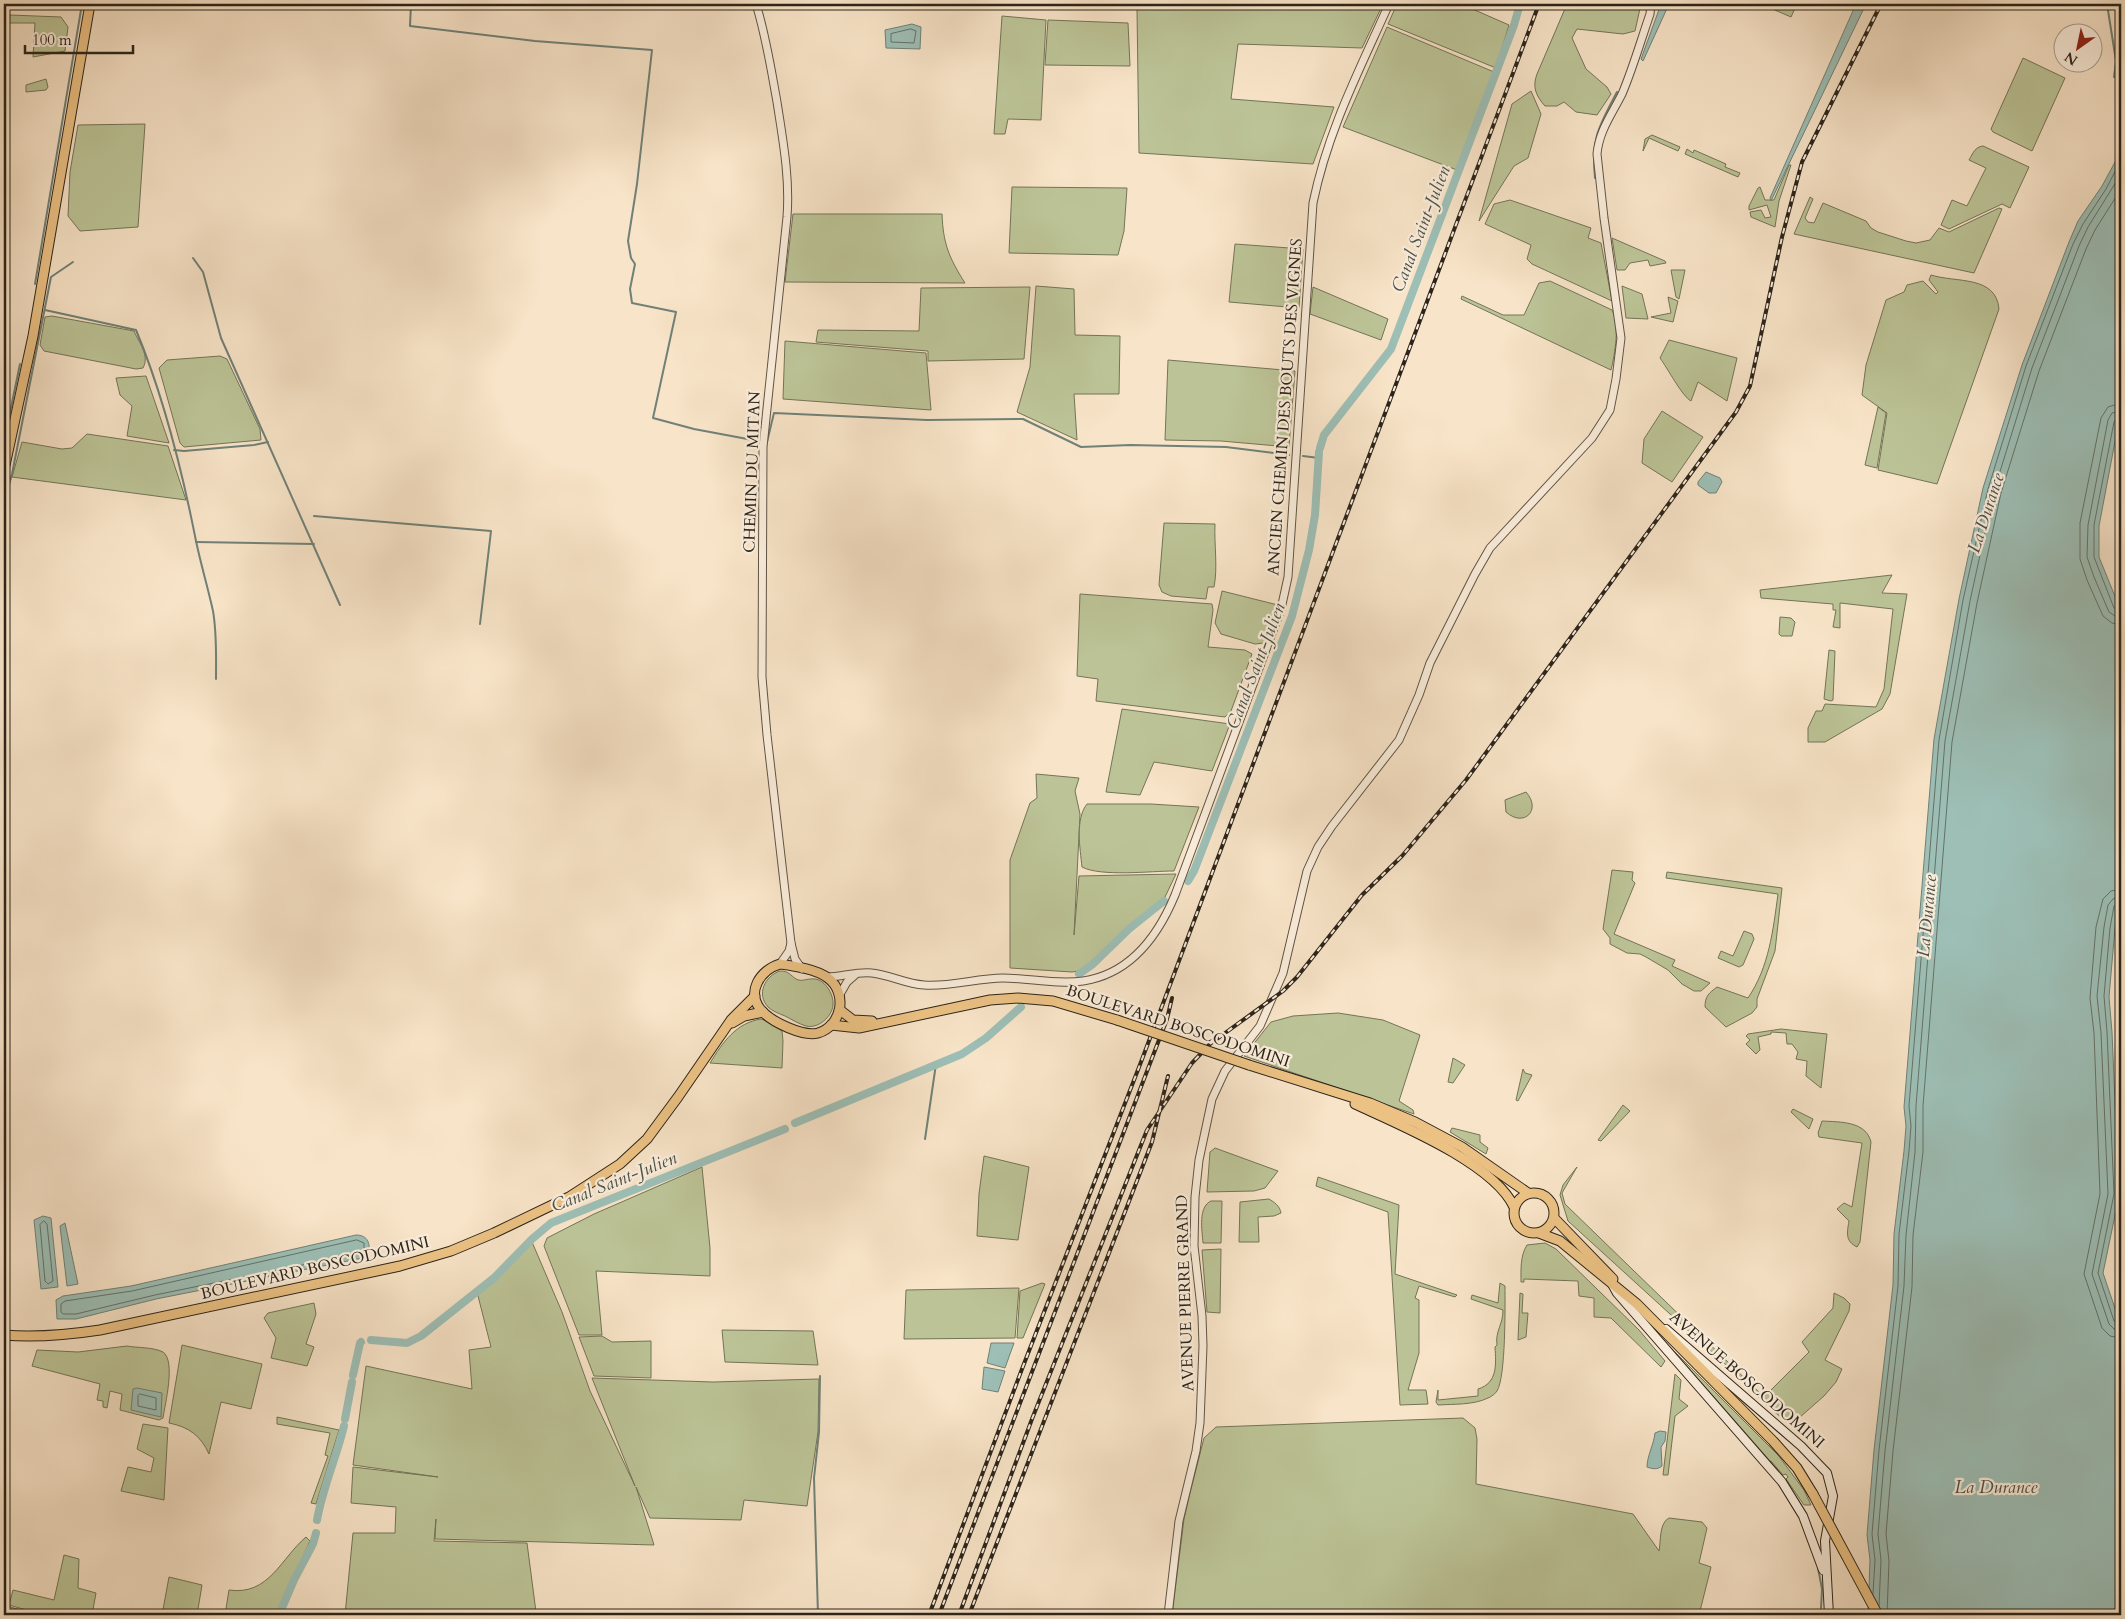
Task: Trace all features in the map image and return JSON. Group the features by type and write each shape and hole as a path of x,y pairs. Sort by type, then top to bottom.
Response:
{"main road":[{"path":"4,470 33,336 90,4"},
{"path":"780,964 802,969 827,977 834,984 839,996 840,1010 831,1025 820,1033 806,1034 796,1031 763,1012 755,996 755,988 761,976 769,968 780,964"},
{"name":"BOULEVARD BOSCODOMINI","path":"4,1335 55,1336 110,1328 400,1266 451,1251 494,1233 569,1197 604,1176 634,1152 658,1125 725,1028 755,996"},
{"name":"BOULEVARD BOSCODOMINI","path":"831,1025 859,1028 897,1018 990,1000 1018,998 1053,1001 1116,1020 1330,1092 1370,1103 1415,1122 1462,1147 1528,1193"},
{"name":"BOULEVARD BOSCODOMINI","path":"840,1010 848,1018 860,1021 897,1018"},
{"name":"BOULEVARD BOSCODOMINI","path":"725,1028 744,1016 763,1012"},
{"name":"BOULEVARD BOSCODOMINI","path":"1330,1092 1414,1132 1466,1161 1504,1190 1514,1207"},
{"path":"1528,1193 1540,1193 1550,1200 1553,1206 1554,1218 1545,1230 1539,1233 1529,1233 1518,1225 1514,1216 1514,1207 1517,1201 1528,1193"},
{"name":"AVENUE BOSCODOMINI","path":"1554,1218 1637,1304 1801,1446 1827,1473 1833,1496 1825,1541 1830,1601 1829,1615"},
{"name":"AVENUE BOSCODOMINI","path":"1539,1233 1560,1241 1612,1284 1617,1293 1782,1482 1793,1498 1811,1534 1820,1560 1830,1601"},
{"path":"1612,1284 1637,1304 1786,1454 1813,1494 1878,1615"}],"street":[{"name":"CHEMIN DU MITAN","path":"756,4 769,56 784,140 788,186 787,217 763,447 762,677 766,735 791,943 795,959 802,969"},
{"name":"ANCIEN CHEMIN DES BOUTS DES VIGNES","path":"827,977 874,973 922,985 941,985 1002,978 1083,981 1125,965 1139,954 1158,931 1178,886 1281,609 1288,577 1313,203 1320,166 1334,126 1389,4"},
{"name":"AVENUE PIERRE GRAND","path":"1168,1615 1179,1520 1196,1451 1200,1422 1202,1339 1194,1246 1195,1198 1199,1160 1212,1099 1226,1072 1260,1026 1279,982 1296,925 1308,871 1318,847 1332,826 1399,740 1419,695 1430,663 1490,548 1592,438 1610,410 1621,338 1604,218 1598,143 1605,124 1622,94 1650,14 1651,4"},
{"path":"780,964 789,951 791,943"},
{"path":"839,996 847,982 855,975"}],"green space":[{"path":"1266,4 1383,4 1362,48 1238,44 1231,99 1334,107 1313,164 1139,153 1137,9 1261,8"},
{"path":"1397,4 1461,4 1509,25 1496,68 1388,24"},
{"path":"1567,4 1641,4 1635,31 1623,34 1577,29 1572,38 1586,69 1607,87 1611,94 1597,115 1576,112 1564,102 1557,106 1545,106 1539,99 1536,91 1537,74"},
{"path":"1761,4 1797,4 1791,17"},
{"path":"10,15 61,17 68,27 65,51 33,57 35,23 9,23"},
{"path":"1002,16 1046,20 1041,120 1008,119 1005,134 994,134"},
{"path":"1048,20 1128,23 1130,66 1045,65"},
{"path":"1387,27 1494,72 1457,170 1343,127"},
{"path":"2023,58 2065,78 2032,151 1993,132 1991,129"},
{"path":"46,79 48,87 46,90 26,92 26,85"},
{"path":"1531,91 1541,114 1528,158 1514,166 1479,221 1512,104"},
{"path":"145,124 138,227 80,231 68,216 70,172 78,125"},
{"path":"1652,135 1680,147 1678,151 1649,138 1643,151 1645,139"},
{"path":"1983,146 2029,167 2010,208 2002,204 1949,229 1941,225 1952,200 1967,206 1986,168 1969,160 1976,149"},
{"path":"1687,149 1693,153 1694,150 1726,164 1725,167 1740,173 1738,177 1685,154"},
{"path":"1789,165 1791,165 1779,201 1775,227 1751,217 1750,212 1761,210 1765,218 1771,217 1767,205 1749,210 1749,206 1760,187 1765,200 1774,200"},
{"path":"1012,187 1127,188 1124,231 1118,255 1009,253"},
{"path":"1810,197 1813,199 1805,218 1808,222 1814,223 1823,203 1866,221 1871,228 1878,232 1916,243 1930,240 1939,228 1949,232 1999,208 2002,209 1974,273 1794,234"},
{"path":"1510,200 1591,228 1588,238 1601,243 1612,301 1532,264 1527,259 1531,245 1485,224 1494,204"},
{"path":"793,214 942,214 948,250 965,283 785,282"},
{"path":"1612,238 1666,263 1650,266 1648,260 1630,263 1625,270 1617,270"},
{"path":"1235,244 1303,249 1299,308 1229,302"},
{"path":"1671,270 1685,270 1679,299 1676,297"},
{"path":"1931,275 1983,285 1991,290 1996,298 1999,309 1937,484 1878,470 1887,413 1862,395 1866,365 1886,300 1904,292 1907,285 1923,281 1936,294 1938,292 1929,280"},
{"path":"1550,281 1612,310 1616,332 1611,370 1461,299 1462,296 1503,315 1524,315 1539,283"},
{"path":"1036,286 1074,289 1075,335 1120,336 1119,394 1074,394 1077,440 1017,412 1030,367"},
{"path":"1622,286 1642,294 1648,319 1626,318"},
{"path":"1030,287 1024,359 928,361 928,351 816,342 818,330 919,331 921,288"},
{"path":"1313,287 1388,319 1381,340 1310,314"},
{"path":"1668,297 1678,301 1673,322 1651,317 1671,313"},
{"path":"52,316 134,331 145,354 143,368 136,369 44,351 40,345 45,317"},
{"path":"1669,340 1737,358 1727,401 1698,382 1691,401 1687,398 1660,358"},
{"path":"785,341 926,353 931,410 783,399"},
{"path":"220,356 227,359 260,429 261,440 184,447 180,443 159,368 167,360"},
{"path":"1168,360 1295,371 1289,447 1221,441 1165,440"},
{"path":"146,376 169,443 127,436 132,406 120,395 116,378"},
{"path":"1878,407 1886,413 1877,468 1865,465"},
{"path":"1662,411 1703,437 1672,482 1642,463 1644,439"},
{"path":"87,434 168,446 186,500 12,477 22,442 62,449 72,448"},
{"path":"1164,523 1215,524 1215,580 1214,587 1208,587 1206,599 1171,596 1162,592 1159,585"},
{"path":"1892,575 1882,593 1907,594 1890,694 1882,709 1825,742 1808,742 1808,728 1816,711 1822,711 1825,704 1876,707 1884,689 1893,609 1840,603 1840,628 1833,627 1836,610 1833,610 1833,604 1761,598 1760,590"},
{"path":"1222,591 1278,605 1264,643 1255,644 1221,634 1215,623"},
{"path":"1080,594 1212,604 1213,610 1208,647 1245,650 1252,654 1231,711 1225,717 1096,701 1098,679 1077,676"},
{"path":"1780,617 1791,618 1795,622 1792,636 1781,636 1779,634"},
{"path":"1829,650 1835,651 1833,700 1831,701 1824,699"},
{"path":"1122,709 1230,724 1212,771 1154,762 1140,795 1106,792"},
{"path":"1036,774 1079,778 1075,791 1080,814 1074,935 1079,876 1176,874 1165,897 1079,971 1010,968 1010,860 1030,803 1037,798"},
{"path":"1526,792 1532,805 1529,815 1519,818 1506,812 1505,800"},
{"path":"1087,804 1151,804 1199,807 1174,871 1113,873 1082,867 1080,826 1083,810"},
{"path":"1612,870 1633,872 1632,880 1635,883 1614,934 1675,960 1672,966 1710,983 1701,991 1694,991 1682,984 1668,970 1646,957 1640,954 1627,953 1610,944 1610,938 1603,929"},
{"path":"1667,872 1782,888 1775,951 1757,999 1757,1007 1752,1013 1726,1027 1705,1007 1707,997 1717,987 1748,998 1761,974 1769,948 1778,894 1666,878"},
{"path":"1744,931 1752,934 1754,939 1743,965 1739,967 1718,958 1721,951 1733,956"},
{"path":"780,971 787,972 798,980 816,979 824,983 830,991 833,1005 830,1014 824,1021 815,1026 806,1026 768,1007 763,997 764,986 770,977"},
{"path":"1338,1013 1383,1020 1420,1035 1399,1101 1413,1110 1414,1114 1244,1056 1271,1022 1293,1016"},
{"path":"761,1019 782,1031 782,1068 710,1063 725,1041 737,1029 752,1021"},
{"path":"1781,1029 1827,1034 1821,1088 1806,1076 1807,1061 1796,1059 1798,1052 1792,1044 1787,1044 1786,1033 1771,1032 1771,1034 1758,1037 1760,1050 1756,1054 1746,1044 1750,1040 1746,1036 1748,1034"},
{"path":"1453,1058 1465,1065 1453,1083 1448,1082"},
{"path":"1523,1069 1525,1073 1532,1075 1518,1101 1516,1100"},
{"path":"1623,1105 1630,1111 1601,1141 1598,1140"},
{"path":"1793,1109 1813,1119 1809,1129 1791,1112"},
{"path":"1822,1121 1858,1126 1864,1130 1871,1142 1860,1242 1857,1247 1850,1242 1847,1233 1849,1221 1837,1209 1844,1203 1852,1207 1862,1143 1819,1137 1818,1133"},
{"path":"1452,1128 1480,1135 1480,1142 1488,1148 1486,1154 1450,1132"},
{"path":"1215,1148 1278,1171 1265,1188 1254,1191 1207,1192 1210,1152"},
{"path":"984,1156 1029,1167 1018,1240 977,1236 979,1194"},
{"path":"702,1167 710,1248 710,1276 596,1271 602,1335 579,1335 544,1246 547,1238 594,1214"},
{"path":"1577,1167 1562,1193 1565,1204 1764,1397 1809,1352 1802,1342 1833,1308 1834,1293 1844,1298 1850,1304 1849,1311 1825,1360 1842,1369 1836,1382 1824,1396 1791,1425 1772,1410 1727,1366 1568,1221 1560,1195 1563,1185"},
{"path":"1318,1177 1399,1205 1395,1274 1457,1295 1455,1297 1419,1286 1415,1298 1419,1300 1419,1353 1408,1390 1426,1390 1428,1404 1400,1405 1388,1212 1316,1186"},
{"path":"1269,1199 1278,1206 1281,1213 1274,1216 1258,1217 1259,1242 1239,1242 1240,1202"},
{"path":"1211,1201 1222,1201 1221,1243 1203,1243 1202,1213"},
{"path":"532,1242 562,1312 590,1391 635,1486 592,1378 713,1382 819,1379 818,1432 807,1506 744,1500 741,1520 650,1518 636,1487 654,1545 435,1539 436,1519 434,1541 527,1543 536,1612 532,1615 345,1615 353,1533 395,1533 396,1507 351,1503 353,1467 438,1477 353,1465 366,1366 472,1389 469,1350 491,1347 477,1292 495,1278"},
{"path":"1545,1243 1556,1249 1639,1330 1665,1361 1661,1367 1611,1318 1594,1317 1594,1298 1579,1296 1578,1281 1524,1279 1524,1282 1521,1282 1522,1258 1527,1245"},
{"path":"1221,1249 1220,1313 1207,1312 1202,1250"},
{"path":"1042,1283 1045,1284 1023,1338 1017,1338 1020,1291"},
{"path":"1500,1283 1505,1286 1505,1324 1502,1371 1497,1391 1495,1394 1477,1402 1438,1405 1436,1402 1438,1390 1438,1400 1478,1396 1478,1389 1485,1386 1492,1378 1495,1366 1495,1347 1497,1345 1497,1336 1503,1310 1471,1299 1472,1295 1498,1303"},
{"path":"1019,1288 1015,1338 904,1339 906,1290"},
{"path":"1520,1293 1523,1294 1522,1313 1528,1313 1526,1337 1518,1340"},
{"path":"314,1303 316,1314 306,1344 314,1347 307,1366 271,1358 276,1338 264,1318 268,1313"},
{"path":"722,1330 813,1331 818,1365 725,1362"},
{"path":"602,1336 612,1342 651,1341 651,1378 594,1376 579,1337"},
{"path":"1664,1341 1778,1455 1804,1490 1811,1505 1804,1505 1786,1479 1788,1477 1786,1474 1783,1475 1771,1461 1769,1463"},
{"path":"182,1345 262,1364 251,1409 221,1402 209,1454 194,1433 169,1423"},
{"path":"127,1346 159,1350 167,1357 169,1383 163,1418 159,1420 120,1410 122,1394 110,1391 107,1408 103,1407 103,1401 97,1400 100,1384 32,1366 37,1350 78,1352"},
{"path":"1675,1374 1681,1380 1679,1399 1688,1406 1675,1416 1668,1475 1663,1475"},
{"path":"277,1417 339,1430 316,1504 311,1503 328,1456 325,1455 330,1433 277,1424"},
{"path":"1463,1418 1475,1428 1477,1439 1476,1484 1633,1514 1659,1551 1662,1528 1666,1520 1669,1518 1702,1522 1707,1528 1699,1563 1711,1567 1699,1615 1172,1615 1184,1519 1190,1493 1204,1438 1216,1427"},
{"path":"143,1424 168,1428 164,1500 121,1491 128,1467 151,1472 154,1458 137,1449"},
{"path":"306,1537 310,1541 277,1615 225,1615 229,1590 243,1590 254,1587 264,1581 273,1574"},
{"path":"64,1555 79,1559 78,1588 96,1593 92,1615 44,1615 9,1605 13,1590 54,1600"},
{"path":"169,1577 202,1585 197,1615 162,1615"},
{"path":"6,1606 41,1615 4,1615"}],"water":[{"path":"1661,4 1669,4 1643,61 1641,59"},
{"path":"1856,4 1866,4 1771,201 1770,198"},
{"path":"912,24 921,27 920,49 886,48 885,30"},
{"name":"La Durance","path":"2121,151 2121,410 2099,526 2099,557 2121,611 2121,896 2115,928 2109,997 2119,1196 2103,1273 2121,1326 2121,1615 1868,1615 1870,1560 1867,1535 1874,1450 1893,1285 1894,1234 1904,1151 1906,1126 1904,1107 1934,739 1959,599 1983,488 2022,365 2078,221 2102,186"},
{"path":"1706,472 1720,478 1722,482 1716,493 1709,493 1698,485 1698,482"},
{"path":"43,1216 51,1218 58,1287 41,1289 34,1220"},
{"path":"65,1223 78,1284 67,1286 60,1226"},
{"path":"356,1235 366,1238 369,1244 368,1254 363,1258 156,1299 76,1319 57,1319 56,1300 63,1296 131,1286"},
{"path":"991,1343 1014,1343 1005,1368 987,1363"},
{"path":"984,1367 1005,1371 998,1392 982,1389"},
{"path":"137,1388 162,1393 161,1417 131,1410 133,1389"},
{"path":"1660,1431 1666,1432 1665,1441 1661,1447 1662,1466 1657,1469 1647,1467 1655,1433"}],"waterway":[{"path":"35,284 82,4"},
{"path":"411,4 410,26 535,41 652,50 637,184 628,241 631,258 635,264 630,289 632,303 676,312 653,418 694,429 758,441"},
{"name":"Canal Saint-Julien","path":"1320,448 1324,435 1391,349 1514,25 1520,4"},
{"path":"2107,4 2116,61 2114,77"},
{"path":"1595,178 1595,142 1605,114 1617,92"},
{"path":"193,258 203,272 221,338 340,605"},
{"path":"4,503 12,474 51,277 73,262"},
{"path":"45,310 136,330 164,407 185,488 213,611 216,679"},
{"path":"4,441 20,364"},
{"path":"767,442 774,413 927,420 1023,419 1081,447 1130,445 1226,447 1289,455"},
{"path":"174,450 184,451 268,442"},
{"name":"Canal Saint-Julien","path":"1188,881 1194,871 1292,616 1309,550 1315,515 1319,452"},
{"path":"1303,456 1319,458"},
{"path":"314,516 491,531 480,624"},
{"path":"196,542 314,544"},
{"name":"Canal Saint-Julien","path":"1079,974 1093,964 1129,929 1164,901"},
{"name":"Canal Saint-Julien","path":"795,1123 962,1054 986,1038 1021,1007"},
{"path":"925,1139 936,1064"},
{"name":"Canal Saint-Julien","path":"371,1340 407,1343 421,1336 494,1278 532,1239 551,1223 785,1129"},
{"name":"Canal Saint-Julien","path":"353,1375 361,1342"},
{"path":"818,1615 814,1478 819,1432 820,1376"},
{"name":"Canal Saint-Julien","path":"345,1419 352,1382"},
{"name":"Canal Saint-Julien","path":"317,1520 344,1426"},
{"name":"Canal Saint-Julien","path":"279,1615 294,1580 313,1544 316,1533"},
{"path":"1818,1568 1822,1589 1821,1608"}],"railway":[{"path":"929,1615 1141,1062 1539,4"},
{"path":"959,1615 1032,1419 1147,1130 1192,1063 1210,1044 1283,991 1297,977 1362,895 1402,856 1466,780 1736,412 1750,386 1782,237 1802,162 1881,4"},
{"path":"939,1615 1167,1019 1172,998"},
{"path":"969,1615 1152,1142 1168,1076"}]}
